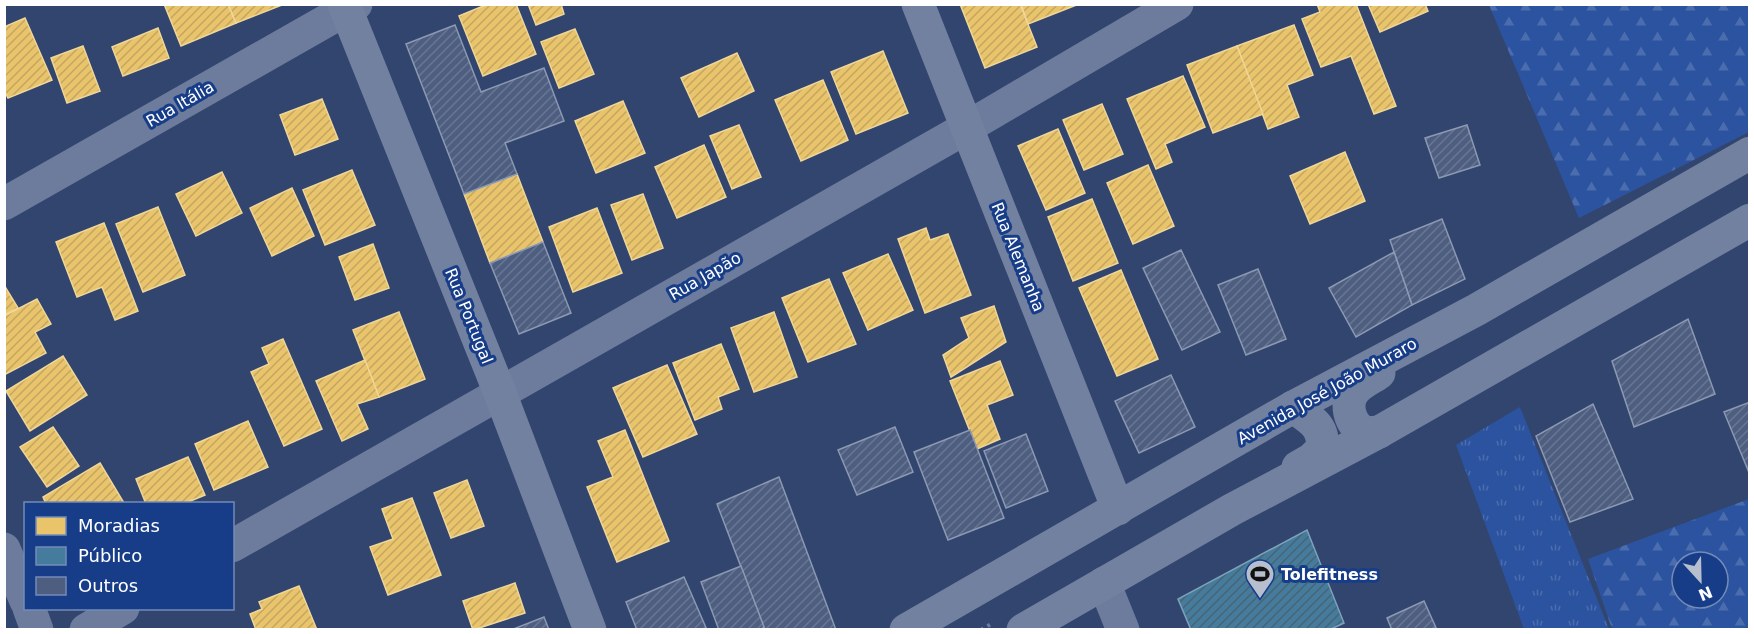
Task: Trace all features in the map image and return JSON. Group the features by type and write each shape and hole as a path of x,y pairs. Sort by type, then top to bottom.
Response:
{"main road":[{"name":"Rua Alemanha","path":"918,4 1118,509"},
{"name":"Rua Portugal","path":"349,6 590,630"},
{"name":"Avenida José João Muraro","path":"906,630 1293,407 1476,310 1749,153"},
{"path":"1023,630 1233,509 1378,432 1749,220"},
{"path":"1378,432 1363,431 1352,417 1348,400 1355,388 1476,310"},
{"path":"1233,509 1279,477 1312,459 1323,449 1324,439 1320,430 1310,419 1293,407"}],"street":[{"name":"Rua Japão","path":"234,545 966,128 1177,4"},
{"name":"Rua Itália","path":"4,204 349,6"},
{"path":"4,549 24,596"},
{"path":"1104,583 1123,630"},
{"path":"29,610 37,630"},
{"path":"86,630 121,610"}],"green space":[{"path":"1489,5 1749,5 1749,132 1579,218"},
{"path":"1520,407 1609,629 1524,629 1456,445"},
{"path":"1749,499 1749,629 1612,629 1588,559"}],"building: Moradias":[{"path":"164,4 228,4 236,23 181,46"},
{"path":"228,4 282,4 282,5 236,23"},
{"path":"488,4 516,4 536,54 483,76 459,16"},
{"path":"528,4 561,4 564,14 536,25"},
{"path":"960,4 1020,4 1037,47 985,68"},
{"path":"1021,4 1079,4 1028,24"},
{"path":"1317,4 1356,4 1396,106 1374,114 1351,56 1321,67 1302,19 1320,12"},
{"path":"1368,4 1425,4 1428,11 1380,32"},
{"path":"25,18 52,80 8,98 4,90 4,27"},
{"path":"1294,25 1313,75 1287,85 1299,117 1268,129 1237,46"},
{"path":"158,28 169,58 123,76 112,47"},
{"path":"575,29 594,74 559,88 541,42"},
{"path":"83,46 100,91 67,103 51,58"},
{"path":"1237,46 1263,114 1213,133 1187,65"},
{"path":"883,51 908,113 856,134 831,72"},
{"path":"737,53 754,91 699,117 681,78"},
{"path":"1183,76 1205,127 1165,144 1172,162 1156,169 1127,99"},
{"path":"823,80 848,140 801,161 775,100"},
{"path":"322,99 338,139 295,155 280,115"},
{"path":"623,101 645,153 596,173 575,121"},
{"path":"1102,104 1123,154 1084,170 1063,120"},
{"path":"739,125 761,177 732,189 710,136"},
{"path":"1058,129 1085,193 1046,210 1018,146"},
{"path":"704,145 726,197 677,218 655,167"},
{"path":"1345,152 1365,201 1310,224 1290,176"},
{"path":"1148,165 1174,226 1133,244 1107,183"},
{"path":"352,170 375,225 325,245 303,190"},
{"path":"222,172 242,213 196,236 176,194"},
{"path":"517,174 543,242 490,263 464,194"},
{"path":"292,188 314,236 272,256 250,208"},
{"path":"643,194 663,248 632,260 611,205"},
{"path":"1092,199 1118,263 1073,281 1048,217"},
{"path":"158,207 185,275 143,292 116,224"},
{"path":"597,208 622,273 573,292 549,227"},
{"path":"104,223 138,311 115,320 102,287 77,297 56,242"},
{"path":"926,228 930,240 948,234 971,295 925,313 898,239"},
{"path":"373,244 389,288 355,300 339,257"},
{"path":"888,254 913,310 868,330 843,273"},
{"path":"1121,270 1158,359 1117,376 1079,288"},
{"path":"829,279 856,344 808,362 782,298"},
{"path":"4,285 18,308 4,315"},
{"path":"37,299 51,324 35,332 46,353 4,375 4,316"},
{"path":"994,306 1006,342 951,377 943,355 969,338 961,318"},
{"path":"399,312 425,379 379,397 353,330"},
{"path":"774,312 797,377 754,392 731,328"},
{"path":"283,339 322,429 284,446 251,372 269,364 262,348"},
{"path":"721,344 739,389 718,397 722,409 695,420 673,363"},
{"path":"63,356 87,395 30,431 6,391"},
{"path":"365,360 379,397 357,404 368,429 342,441 316,381"},
{"path":"1000,361 1013,395 987,405 1000,439 977,449 950,381"},
{"path":"667,365 697,434 643,457 613,388"},
{"path":"248,421 268,467 214,490 195,444"},
{"path":"53,427 79,466 47,487 20,447"},
{"path":"625,430 669,541 617,562 587,487 613,477 598,441"},
{"path":"188,457 205,495 188,502 145,502 136,479"},
{"path":"100,463 123,502 45,502 43,497"},
{"path":"467,480 484,526 451,538 434,493"},
{"path":"412,498 441,575 388,595 370,547 393,539 382,509"},
{"path":"515,583 525,613 473,630 463,601"},
{"path":"299,586 317,630 256,630 250,614 262,609 259,602"}],"building: Público":[{"path":"1307,530 1344,623 1329,630 1191,630 1178,599"}],"building: Outros":[{"path":"455,25 481,92 544,68 564,121 505,143 517,174 464,194 406,44"},
{"path":"1467,125 1480,165 1439,178 1425,138"},
{"path":"1442,219 1465,279 1412,305 1390,240"},
{"path":"543,242 571,313 519,334 490,263"},
{"path":"1181,250 1220,332 1182,350 1143,268"},
{"path":"1394,252 1412,305 1356,337 1329,288"},
{"path":"1258,269 1286,339 1246,355 1218,285"},
{"path":"1688,319 1715,394 1634,427 1612,361"},
{"path":"1171,375 1195,427 1139,453 1115,401"},
{"path":"1750,402 1750,475 1724,412"},
{"path":"1593,404 1633,499 1570,522 1536,436"},
{"path":"895,427 913,472 857,495 838,450"},
{"path":"970,430 1004,518 948,540 914,452"},
{"path":"1026,434 1048,491 1006,508 984,451"},
{"path":"779,477 836,630 765,630 717,504"},
{"path":"741,566 764,627 760,630 719,630 701,582"},
{"path":"684,577 707,630 637,630 626,602"},
{"path":"1424,601 1437,630 1392,630 1387,618"},
{"path":"544,617 549,630 511,630"}],"place":[{"name":"Tolefitness","path":"1260,600"}]}
